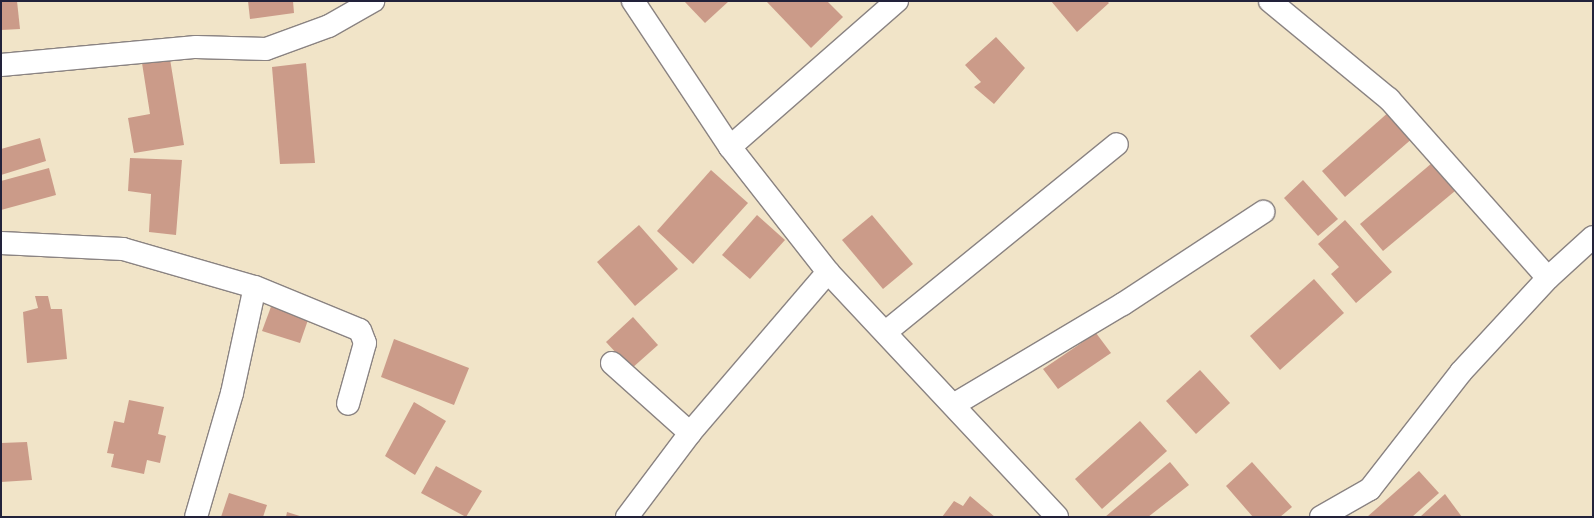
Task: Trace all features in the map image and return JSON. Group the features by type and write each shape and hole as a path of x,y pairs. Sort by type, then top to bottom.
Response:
{"street":[{"path":"1,65 196,47 266,50 329,26 373,1"},
{"path":"633,1 730,147 828,272 887,331 1057,517"},
{"path":"730,147 897,1"},
{"path":"1270,1 1389,99 1548,278"},
{"path":"887,331 1117,144"},
{"path":"955,404 1123,304 1264,212"},
{"path":"1321,517 1370,489 1461,372 1548,278 1593,237"},
{"path":"1,243 123,249 255,287 360,330 365,343 348,404"},
{"path":"628,517 690,433 828,272"},
{"path":"196,517 232,393 255,287"},
{"path":"612,363 690,433"}],"building":[{"path":"1,1 17,1 20,29 1,30"},
{"path":"248,1 293,1 294,13 250,19"},
{"path":"684,1 729,1 705,23"},
{"path":"766,1 827,1 843,17 811,48"},
{"path":"1051,1 1107,1 1109,3 1077,32"},
{"path":"996,37 1025,68 994,104 974,87 981,82 965,65"},
{"path":"170,59 184,145 134,153 128,118 150,114 142,63"},
{"path":"306,63 315,163 280,164 272,67"},
{"path":"1390,111 1414,137 1345,197 1322,171"},
{"path":"40,138 46,161 1,175 1,149"},
{"path":"130,158 182,160 176,235 149,232 151,194 128,191"},
{"path":"1432,163 1455,191 1383,251 1360,224"},
{"path":"49,168 56,195 1,210 1,181"},
{"path":"711,170 748,203 693,264 657,231"},
{"path":"1303,180 1338,219 1318,236 1284,198"},
{"path":"757,215 785,240 750,279 722,255"},
{"path":"872,215 913,264 883,289 842,240"},
{"path":"1345,220 1392,272 1356,303 1331,274 1339,267 1318,244"},
{"path":"639,225 678,269 635,306 597,262"},
{"path":"1314,279 1344,313 1280,370 1250,336"},
{"path":"35,296 48,296 51,309 62,309 67,359 27,363 23,312 38,308"},
{"path":"272,304 309,317 300,343 262,331"},
{"path":"633,317 658,345 631,369 606,342"},
{"path":"1096,333 1111,353 1058,389 1043,369"},
{"path":"394,339 469,368 454,405 381,377"},
{"path":"1200,370 1230,403 1196,434 1166,401"},
{"path":"129,400 164,407 158,434 166,436 160,463 147,460 144,474 111,467 114,454 107,453 114,421 124,423"},
{"path":"414,402 446,421 415,475 385,456"},
{"path":"1140,421 1167,451 1102,509 1075,479"},
{"path":"27,442 32,480 1,482 1,443"},
{"path":"1170,462 1189,485 1148,517 1105,517"},
{"path":"1252,462 1292,507 1280,517 1253,517 1226,486"},
{"path":"436,466 482,491 466,517 421,493"},
{"path":"1419,471 1439,493 1412,517 1367,517"},
{"path":"229,493 267,505 263,517 221,517"},
{"path":"1445,494 1462,517 1420,517"},
{"path":"970,496 995,517 942,517 954,501 963,506"},
{"path":"287,512 303,517 286,517"}]}
